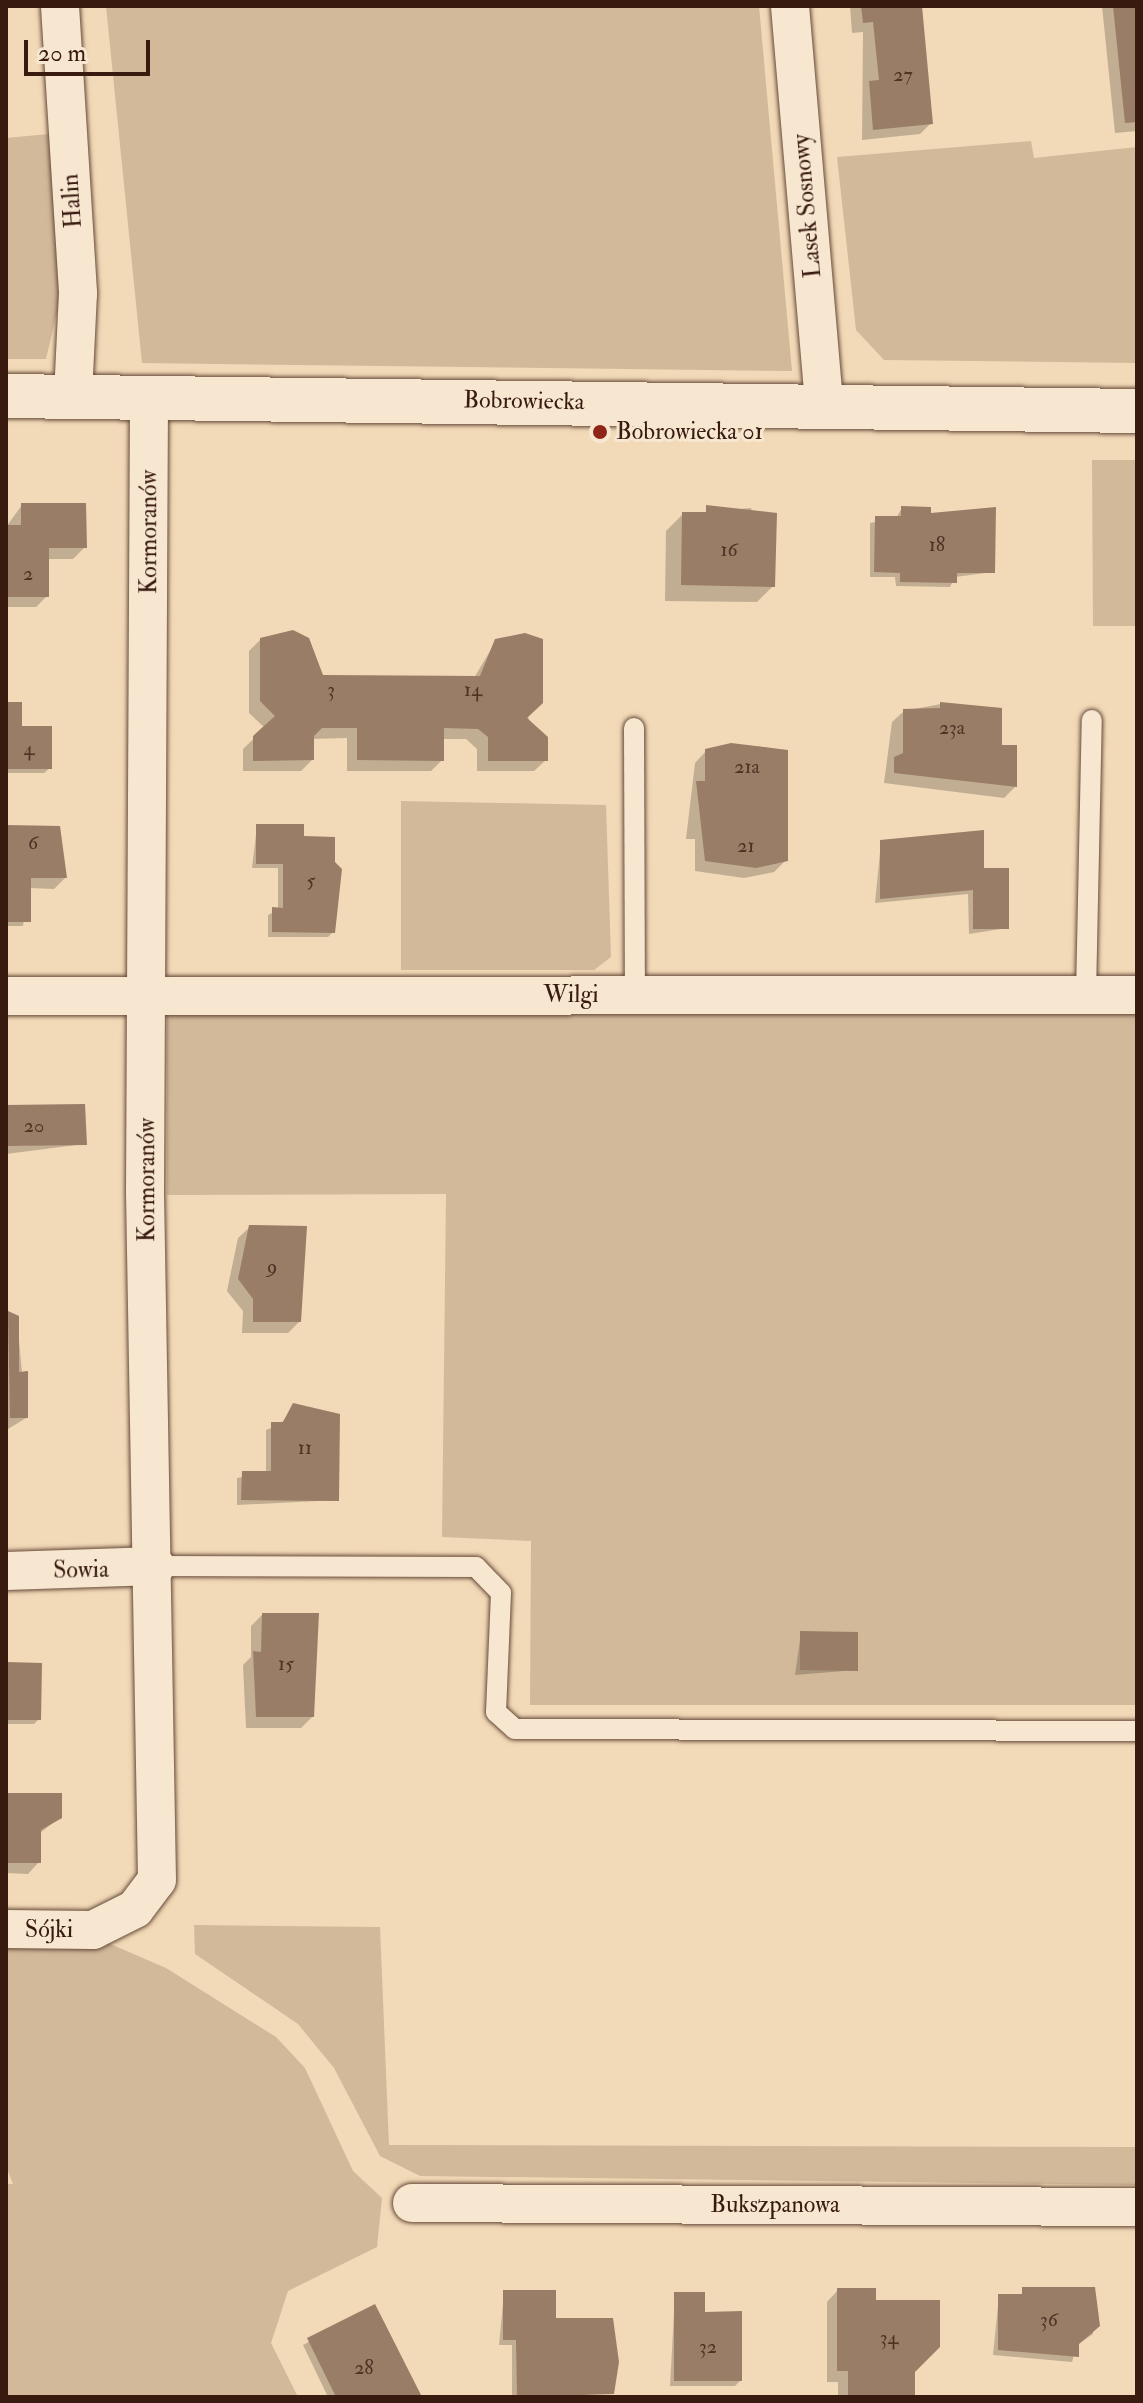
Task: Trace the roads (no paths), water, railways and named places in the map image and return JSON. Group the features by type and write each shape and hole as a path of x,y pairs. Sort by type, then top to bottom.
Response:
{"street":[{"name":"Halin","path":"60,6 78,293 73,396"},
{"name":"Lasek Sosnowy","path":"790,6 824,405"},
{"name":"Bobrowiecka","path":"6,396 1137,411"},
{"name":"Kormoranów","path":"93,1930 135,1909 157,1880 156,1566 145,1193 150,994 149,396"},
{"name":"Wilgi","path":"6,996 1137,995"},
{"name":"Sowia","path":"6,1571 156,1566"},
{"name":"Sójki","path":"6,1929 93,1930"},
{"name":"Bukszpanowa","path":"412,2203 1137,2207"}],"lane":[{"path":"1086,995 1092,720"},
{"path":"634,728 635,995"},
{"path":"156,1566 476,1567 501,1593 496,1712 515,1729 1137,1731"}],"place":[{"name":"Bobrowiecka 01","path":"600,432"}]}
